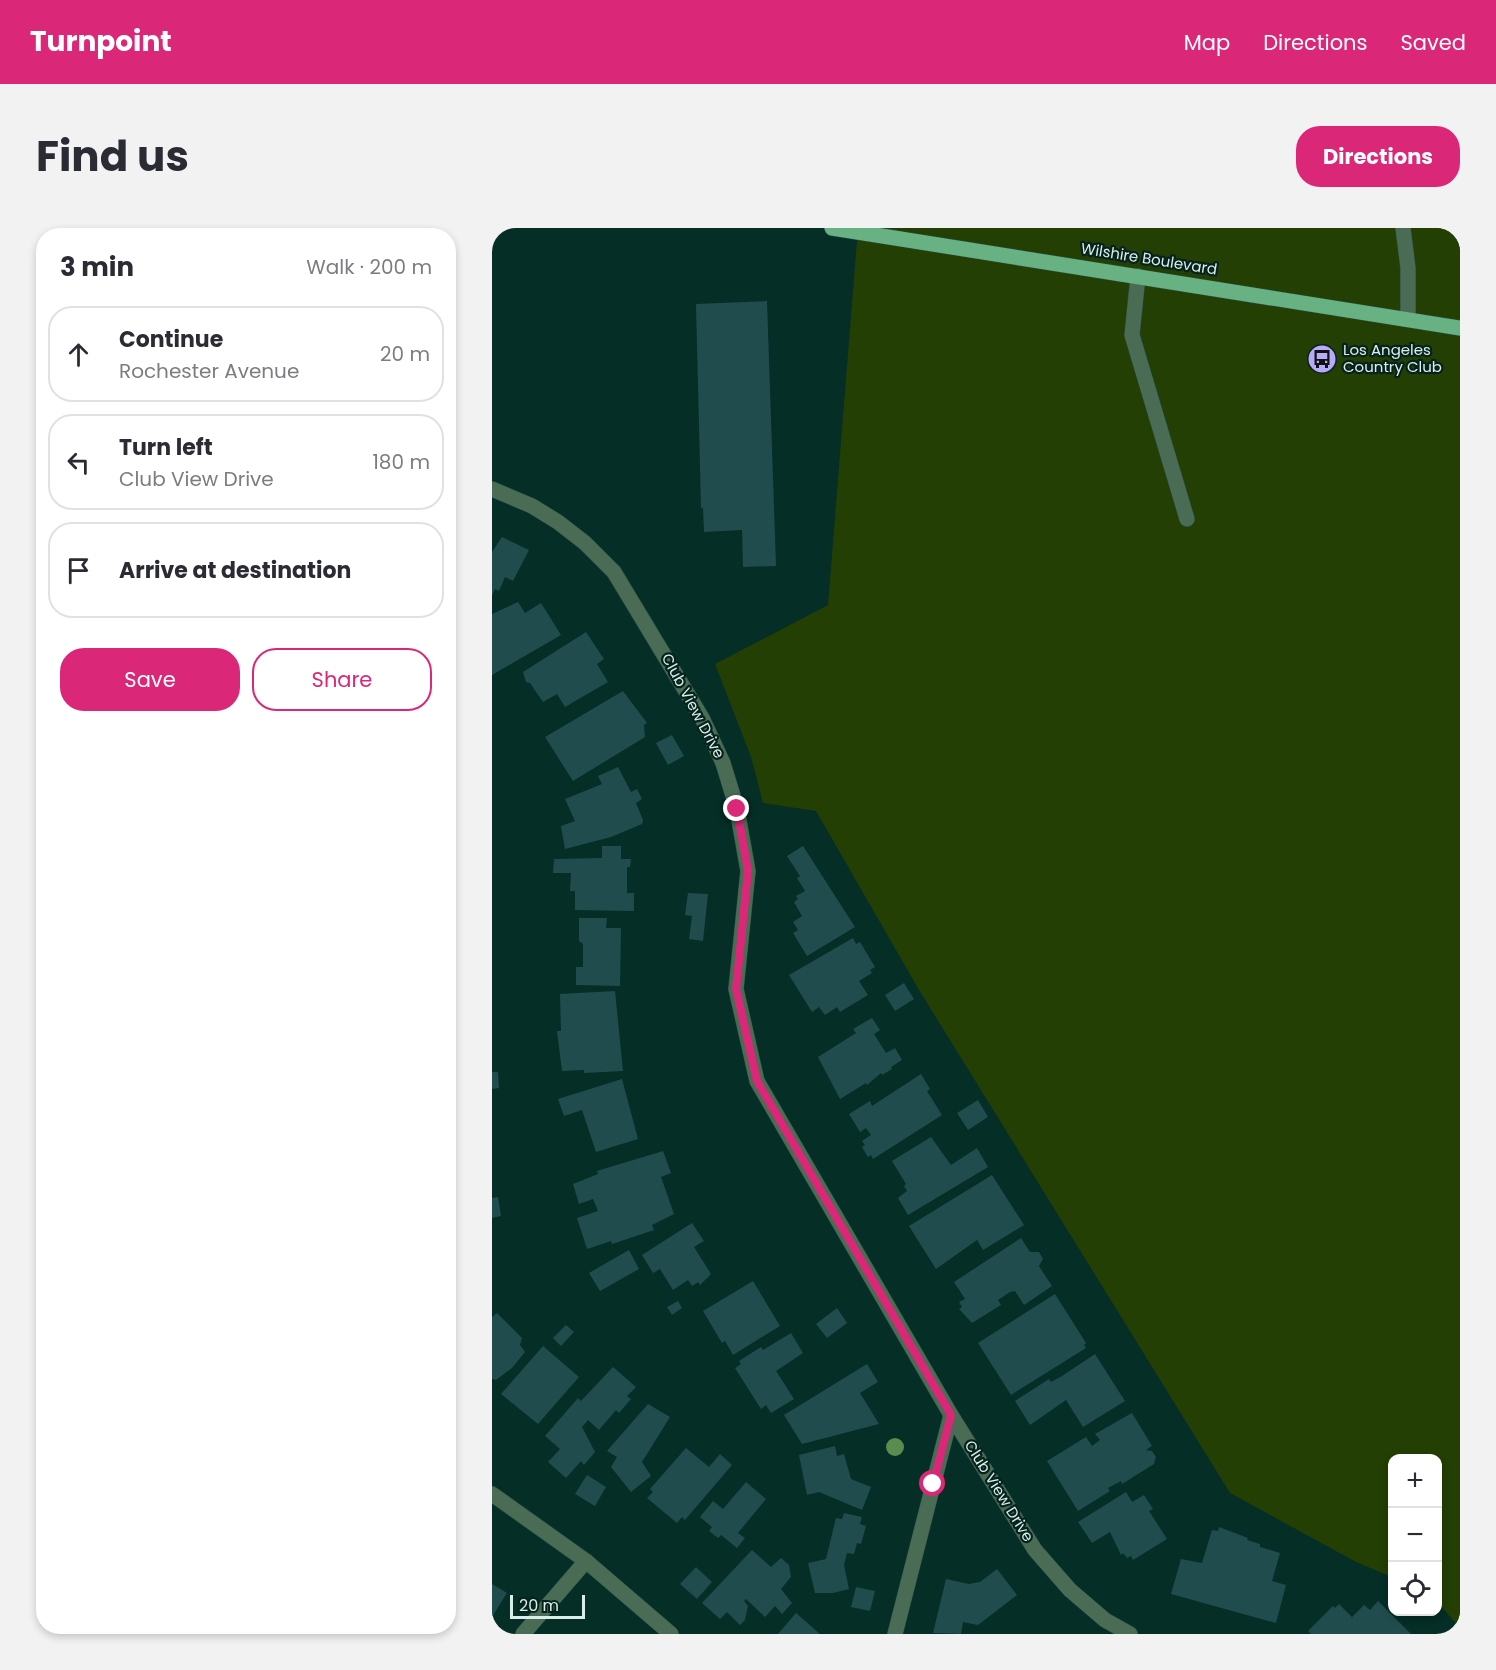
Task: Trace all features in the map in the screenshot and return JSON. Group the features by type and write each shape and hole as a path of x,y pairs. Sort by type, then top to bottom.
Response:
{"main road":[{"name":"Wilshire Boulevard","path":"832,228 1460,328"}],"street":[{"path":"1403,228 1408,268 1408,318"},
{"path":"1138,276 1132,335 1187,519"},
{"name":"Club View Drive","path":"492,489 532,506 558,522 585,543 614,572 702,718 723,763 737,809 748,871 736,989 757,1081 951,1415 1035,1550 1070,1590 1105,1620 1130,1634"},
{"path":"895,1634 951,1415"},
{"path":"492,1494 586,1561 672,1634"},
{"path":"523,1634 586,1561"}],"green space":[{"name":"Los Angeles Country Club","path":"858,228 1460,228 1460,1628 1442,1608 1442,1454 1388,1454 1388,1575 1356,1562 1230,1493 919,990 816,811 763,803 751,757 715,664 828,605"}],"building":[{"path":"767,301 776,566 743,567 742,530 704,532 703,508 701,508 696,304"},
{"path":"502,537 529,550 513,581 505,577 499,591 495,589 492,596 492,552"},
{"path":"518,602 525,613 541,603 561,635 492,675 492,614"},
{"path":"586,632 604,659 597,664 608,682 565,707 557,694 543,702 530,683 526,682 523,672"},
{"path":"623,691 647,723 644,725 645,737 573,781 545,737"},
{"path":"672,735 684,756 668,765 656,743"},
{"path":"618,767 631,792 637,789 642,799 636,803 643,820 642,824 611,837 565,849 561,826 575,821 565,799 602,784 598,776"},
{"path":"602,846 621,846 621,859 631,859 630,867 627,867 627,893 634,893 634,911 575,910 575,891 570,891 571,873 553,873 554,859 602,858"},
{"path":"803,846 855,927 807,956 793,933 798,930 793,922 802,916 794,902 798,899 796,896 805,891 797,878 800,876 787,856"},
{"path":"688,893 708,894 703,941 689,939 692,916 685,915"},
{"path":"579,918 607,918 606,928 621,928 620,986 576,985 576,967 583,967 583,944 579,941"},
{"path":"853,938 856,944 860,942 875,967 870,970 872,973 859,981 868,995 840,1012 837,1007 825,1015 819,1007 812,1012 789,975"},
{"path":"904,983 914,999 895,1011 885,995"},
{"path":"615,991 623,1071 584,1073 584,1070 562,1071 557,1031 561,1031 560,994"},
{"path":"872,1018 880,1030 874,1034 886,1053 895,1048 902,1060 867,1085 866,1083 840,1099 818,1057 856,1033 853,1029"},
{"path":"492,1072 498,1072 499,1088 492,1089"},
{"path":"921,1074 930,1089 927,1091 942,1115 873,1159 871,1155 868,1157 862,1147 865,1145 862,1141 871,1135 866,1128 860,1132 849,1114 870,1101 872,1106"},
{"path":"622,1079 638,1139 596,1152 582,1110 564,1116 558,1099"},
{"path":"978,1100 988,1117 968,1130 957,1113"},
{"path":"931,1137 951,1165 977,1148 988,1167 908,1215 898,1198 907,1191 904,1186 906,1184 892,1161"},
{"path":"663,1151 671,1173 661,1177 674,1214 652,1225 654,1230 612,1244 611,1241 587,1249 577,1218 598,1211 593,1199 579,1204 573,1184 598,1174 597,1171"},
{"path":"992,1175 1024,1225 983,1250 977,1240 936,1269 909,1226"},
{"path":"498,1197 501,1216 492,1218 492,1198"},
{"path":"692,1223 704,1241 694,1247 711,1274 700,1285 698,1282 692,1286 688,1280 673,1290 660,1269 653,1273 642,1255"},
{"path":"1021,1238 1030,1252 1039,1252 1043,1259 1039,1266 1052,1286 1024,1305 1015,1291 1010,1292 998,1300 1001,1305 972,1323 959,1309 962,1307 959,1302 965,1299 954,1282"},
{"path":"629,1250 639,1269 600,1291 589,1273"},
{"path":"753,1281 780,1326 733,1355 725,1341 722,1343 703,1311"},
{"path":"1055,1294 1086,1343 1084,1345 1086,1348 1011,1395 978,1343"},
{"path":"678,1301 682,1308 672,1315 667,1307"},
{"path":"837,1308 847,1323 827,1338 816,1324"},
{"path":"497,1313 522,1338 520,1345 525,1352 512,1368 496,1380 492,1379 492,1317"},
{"path":"566,1325 574,1332 561,1346 553,1338"},
{"path":"791,1333 803,1353 776,1371 794,1399 771,1413 766,1405 761,1409 735,1368 741,1364 739,1361 761,1347 763,1350"},
{"path":"543,1346 579,1377 538,1424 501,1394"},
{"path":"1095,1354 1125,1401 1083,1427 1066,1400 1030,1425 1015,1401 1049,1379 1051,1382 1062,1376"},
{"path":"867,1364 878,1382 860,1393 879,1424 802,1444 784,1415"},
{"path":"613,1367 636,1387 627,1396 631,1399 619,1413 616,1410 599,1430 588,1420 582,1427 595,1452 584,1465 581,1461 566,1478 548,1462 560,1449 545,1436 578,1398 581,1401"},
{"path":"648,1404 670,1417 642,1462 651,1476 631,1492 611,1467 617,1457 607,1451"},
{"path":"1132,1413 1152,1446 1146,1450 1152,1451 1156,1457 1154,1464 1122,1484 1121,1481 1108,1488 1110,1491 1078,1511 1047,1461 1086,1437 1092,1446 1100,1440 1095,1434"},
{"path":"835,1446 837,1456 844,1454 851,1479 871,1487 862,1510 819,1492 807,1495 799,1455"},
{"path":"686,1448 709,1467 720,1454 732,1465 685,1520 682,1517 677,1523 647,1498 653,1492 650,1489"},
{"path":"587,1475 606,1487 595,1506 575,1494"},
{"path":"746,1482 766,1499 738,1533 745,1538 737,1548 721,1535 718,1538 709,1531 712,1527 700,1517 713,1501 723,1509"},
{"path":"1126,1492 1132,1502 1144,1495 1153,1509 1149,1511 1167,1539 1133,1560 1131,1556 1127,1558 1123,1553 1121,1555 1110,1532 1092,1543 1078,1522"},
{"path":"844,1513 862,1517 860,1524 866,1526 861,1544 857,1543 854,1554 847,1553 844,1565 849,1589 833,1593 815,1593 808,1563 826,1559 836,1518 842,1519"},
{"path":"1219,1527 1248,1538 1247,1540 1260,1544 1260,1547 1280,1553 1272,1581 1286,1585 1276,1623 1171,1594 1181,1559 1202,1563 1212,1530 1218,1531"},
{"path":"752,1550 771,1567 781,1558 789,1565 791,1577 781,1589 792,1603 782,1614 775,1606 765,1617 746,1599 744,1601 748,1606 745,1620 740,1625 727,1612 720,1619 702,1603"},
{"path":"696,1567 712,1582 697,1599 680,1584"},
{"path":"997,1569 1017,1595 978,1625 963,1622 961,1634 933,1633 946,1579 969,1584 980,1582"},
{"path":"492,1584 507,1593 492,1617"},
{"path":"856,1587 875,1591 870,1611 851,1607"},
{"path":"1378,1601 1388,1611 1388,1616 1393,1616 1411,1634 1311,1634 1308,1631 1333,1606 1335,1608 1339,1604 1352,1617 1364,1605 1370,1610"},
{"path":"796,1613 820,1634 778,1634"}],"place":[{"name":"Los Angeles Country Club","path":"1322,359"}],"route":[{"path":"737,809 748,871 736,989 757,1081 951,1415 933,1484"}]}
